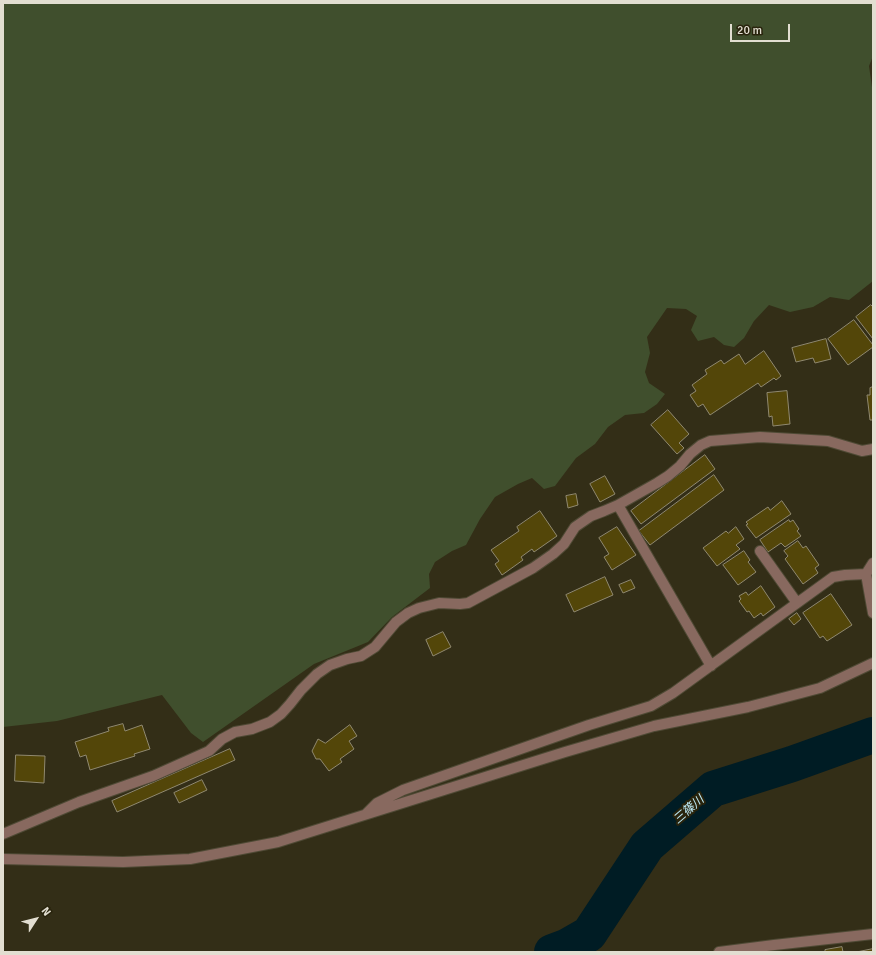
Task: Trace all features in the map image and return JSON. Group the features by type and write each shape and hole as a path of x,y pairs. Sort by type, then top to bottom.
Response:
{"street":[{"path":"3,834 79,802 153,776 209,752 222,739 235,732 252,729 270,722 290,704 301,690 318,674 330,666 347,659 361,656 375,647 396,622 408,613 419,608 439,603 468,603 533,568 564,544 575,527 591,516 604,512 618,505 668,476 680,466 690,454 701,445 710,441 760,437 828,441 862,451 873,449"},
{"path":"618,505 711,666"},
{"path":"760,551 797,603"},
{"path":"873,563 866,574 873,613"},
{"path":"364,815 377,803 403,790 589,725 650,706 673,693 833,577 866,574"},
{"path":"3,859 123,862 190,859 278,842 565,752 654,726 748,707 820,688 873,663"},
{"path":"719,952 873,934"}],"green space":[{"path":"3,3 873,3 873,56 869,66 873,94 873,281 849,300 830,297 813,307 790,312 769,305 754,321 744,338 734,347 724,345 714,337 698,341 691,330 697,316 686,309 667,308 647,337 650,353 645,372 649,383 665,394 657,404 644,413 625,415 608,427 595,444 576,458 555,486 544,489 532,478 495,497 480,519 466,545 452,551 435,562 429,574 430,588 392,617 368,642 314,664 203,742 191,733 162,695 57,721 3,727"}],"building":[{"path":"871,305 873,307 873,339 856,317"},
{"path":"854,320 873,347 848,365 828,339"},
{"path":"826,339 831,359 815,363 813,358 796,362 792,348"},
{"path":"764,351 781,376 776,380 774,378 761,387 758,383 710,415 703,404 698,407 690,395 696,391 692,385 707,374 705,370 721,360 724,364 739,354 745,364"},
{"path":"873,387 873,420 870,420 867,395 870,395 870,388"},
{"path":"787,391 790,424 773,426 772,416 769,417 767,393"},
{"path":"668,410 689,434 679,443 684,448 677,454 651,425"},
{"path":"705,455 715,469 641,524 631,511"},
{"path":"714,475 724,490 650,545 639,531"},
{"path":"605,476 615,494 600,502 590,484"},
{"path":"576,494 578,505 568,508 566,496"},
{"path":"782,501 791,514 756,538 746,525 748,524 746,522 768,507 770,510"},
{"path":"540,511 557,536 534,552 532,549 521,557 523,560 502,575 495,564 499,561 491,550 519,531 517,527"},
{"path":"789,520 790,522 793,520 799,529 797,531 801,536 785,547 781,543 768,552 760,540"},
{"path":"617,527 636,555 612,570 604,557 609,554 599,538"},
{"path":"736,527 744,539 736,545 740,549 717,566 703,548 726,531 728,533"},
{"path":"798,541 803,548 806,546 819,565 815,568 818,573 803,584 785,559 788,556 784,551"},
{"path":"744,551 750,560 748,562 756,572 738,585 723,565"},
{"path":"605,577 613,595 574,612 566,595"},
{"path":"631,580 635,588 623,593 619,585"},
{"path":"761,586 775,607 763,616 761,613 754,618 749,611 747,612 739,601 741,599 739,596 746,592 748,595"},
{"path":"831,594 852,625 827,641 823,636 820,638 803,613"},
{"path":"797,613 801,619 794,625 789,619"},
{"path":"443,632 451,647 433,656 426,640"},
{"path":"123,724 125,731 142,725 150,749 134,754 135,756 90,770 86,755 80,757 75,742 109,731 108,728"},
{"path":"350,725 357,736 349,741 354,749 340,759 342,762 329,771 320,759 316,759 312,751 318,739 325,743"},
{"path":"230,749 235,760 117,812 112,801"},
{"path":"16,755 45,756 44,783 15,781"},
{"path":"202,780 207,790 179,803 174,793"},
{"path":"842,947 843,952 825,952 825,950"},
{"path":"873,949 873,952 857,952"}],"waterway":[{"name":"三篠川","path":"552,952 568,946 589,934 647,846 713,789 792,764 873,735"}]}
